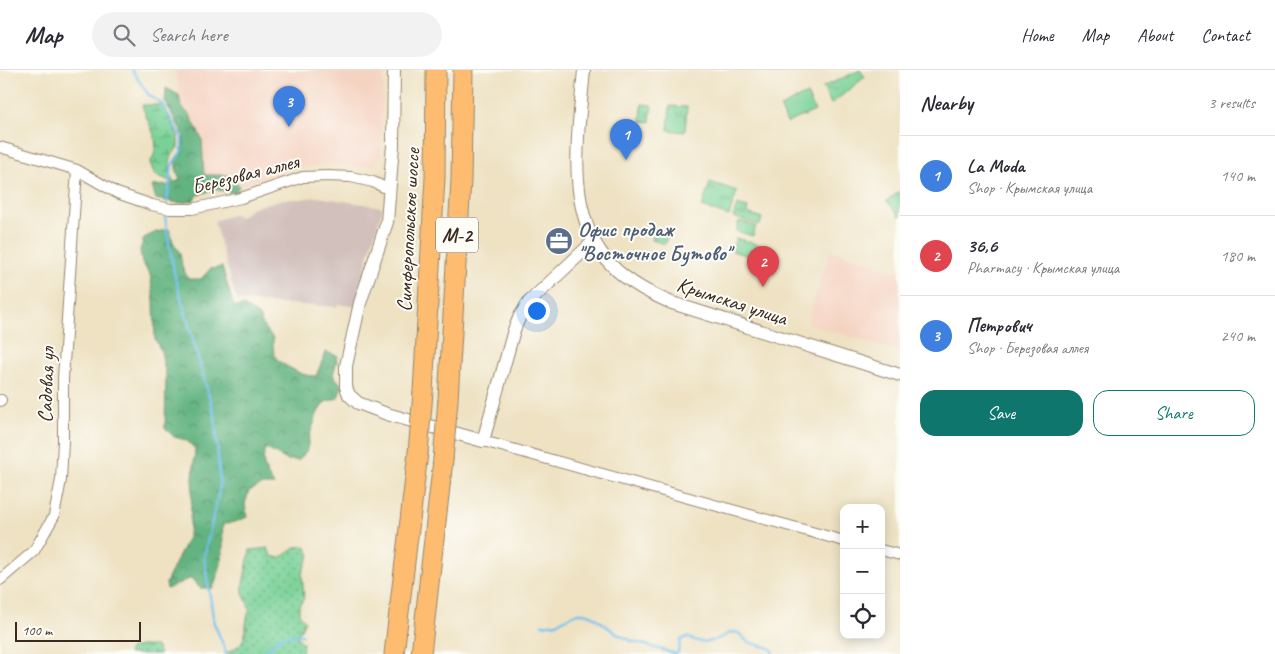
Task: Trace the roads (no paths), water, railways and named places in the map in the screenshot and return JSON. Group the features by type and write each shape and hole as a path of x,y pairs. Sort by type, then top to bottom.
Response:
{"highway":[{"name":"Симферопольское шоссе","path":"394,654 418,454 435,178 436,70"},
{"name":"М-2","path":"421,654 448,400 461,180 463,70"}],"street":[{"path":"394,70 393,145 388,189 389,206 387,222 360,303 346,366 346,387 349,395 358,404 387,414 840,540"},
{"name":"Крымская улица","path":"584,70 577,164 580,196 584,220 605,259 619,272 651,294 672,303 900,375"},
{"name":"Березовая аллея","path":"0,147 78,170 117,193 170,209 192,209 241,198 302,177 351,177 373,182 388,189"},
{"name":"Садовая ул","path":"0,580 34,551 54,516 56,507 61,480 63,378 78,170"},
{"path":"483,441 514,330 520,316 529,302 594,241"},
{"path":"885,551 900,555"}],"waterway":[{"path":"132,70 148,94 163,105 182,138 182,151 172,165 167,202"},
{"path":"165,217 174,273 215,417 220,486 204,557 214,623 227,654"},
{"path":"542,625 557,623 577,613 585,613 593,616 617,634 632,641 676,654 681,640 687,637 706,642 735,632 739,633 750,643 773,650 773,654"},
{"path":"262,654 281,636 303,635"}],"place":[{"name":"Петрович","path":"289,127"},
{"name":"La Moda","path":"626,160"},
{"name":"Офис продаж \"Восточное Бутово\"","path":"559,241"},
{"name":"36,6","path":"763,287"}]}
